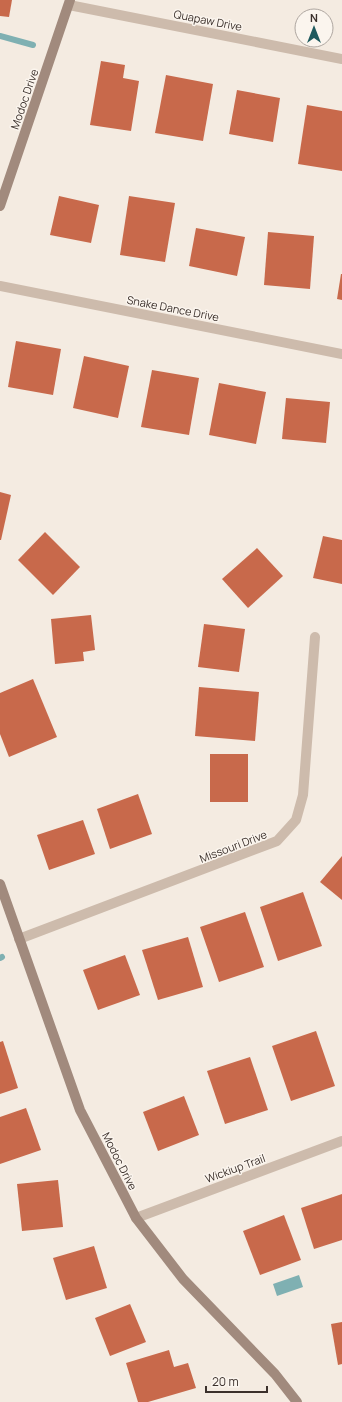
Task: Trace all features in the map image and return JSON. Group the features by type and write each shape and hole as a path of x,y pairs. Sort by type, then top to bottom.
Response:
{"street":[{"name":"Quapaw Drive","path":"69,2 342,59"},
{"name":"Modoc Drive","path":"0,206 69,2"},
{"name":"Snake Dance Drive","path":"0,286 342,354"},
{"name":"Missouri Drive","path":"19,939 277,841 296,820 303,795 315,636"},
{"name":"Modoc Drive","path":"0,884 80,1110 136,1218 183,1280 275,1374 297,1402"},
{"name":"Wickiup Trail","path":"136,1218 342,1141"}],"water":[{"path":"299,1275 303,1287 277,1296 273,1284"}],"building":[{"path":"0,0 12,0 9,17 0,16"},
{"path":"101,61 125,65 123,78 139,81 131,131 90,125"},
{"path":"166,75 213,84 203,141 155,133"},
{"path":"237,90 280,98 273,142 229,134"},
{"path":"307,105 342,111 342,171 298,164"},
{"path":"59,196 99,205 91,243 50,235"},
{"path":"129,196 175,203 165,262 120,255"},
{"path":"196,228 245,237 237,276 189,266"},
{"path":"268,232 314,236 310,289 264,285"},
{"path":"342,274 342,300 337,299"},
{"path":"16,341 61,349 53,395 8,387"},
{"path":"84,356 129,366 118,418 73,408"},
{"path":"152,370 199,378 189,435 141,427"},
{"path":"219,383 266,392 256,444 209,435"},
{"path":"286,398 330,402 326,443 282,439"},
{"path":"0,492 11,495 1,540 0,540"},
{"path":"45,532 80,567 53,595 18,560"},
{"path":"323,536 342,540 342,584 313,578"},
{"path":"257,548 283,576 248,608 222,579"},
{"path":"91,615 95,650 83,652 84,661 55,664 51,619"},
{"path":"204,624 245,629 239,672 198,667"},
{"path":"33,679 57,737 9,757 0,734 0,693"},
{"path":"199,687 259,692 255,741 195,736"},
{"path":"210,754 248,754 248,802 210,802"},
{"path":"138,794 152,834 110,849 97,809"},
{"path":"83,820 95,854 49,870 37,835"},
{"path":"342,856 342,900 320,882"},
{"path":"303,892 322,946 278,961 260,907"},
{"path":"245,912 264,967 219,982 200,927"},
{"path":"188,937 203,987 158,1000 142,950"},
{"path":"125,955 140,995 98,1010 83,970"},
{"path":"316,1031 335,1086 291,1101 272,1046"},
{"path":"3,1041 18,1088 0,1094 0,1042"},
{"path":"250,1057 268,1110 225,1124 207,1071"},
{"path":"184,1096 199,1135 158,1151 143,1112"},
{"path":"26,1108 41,1150 0,1164 0,1117"},
{"path":"58,1180 63,1227 22,1231 17,1184"},
{"path":"342,1194 342,1240 314,1249 301,1208"},
{"path":"284,1215 301,1260 260,1275 243,1231"},
{"path":"94,1246 107,1288 66,1300 53,1258"},
{"path":"130,1304 146,1342 110,1356 95,1318"},
{"path":"342,1322 342,1364 338,1365 331,1324"},
{"path":"169,1350 174,1367 188,1363 196,1388 148,1402 138,1402 126,1363"}],"waterway":[{"path":"0,36 33,45"}]}
